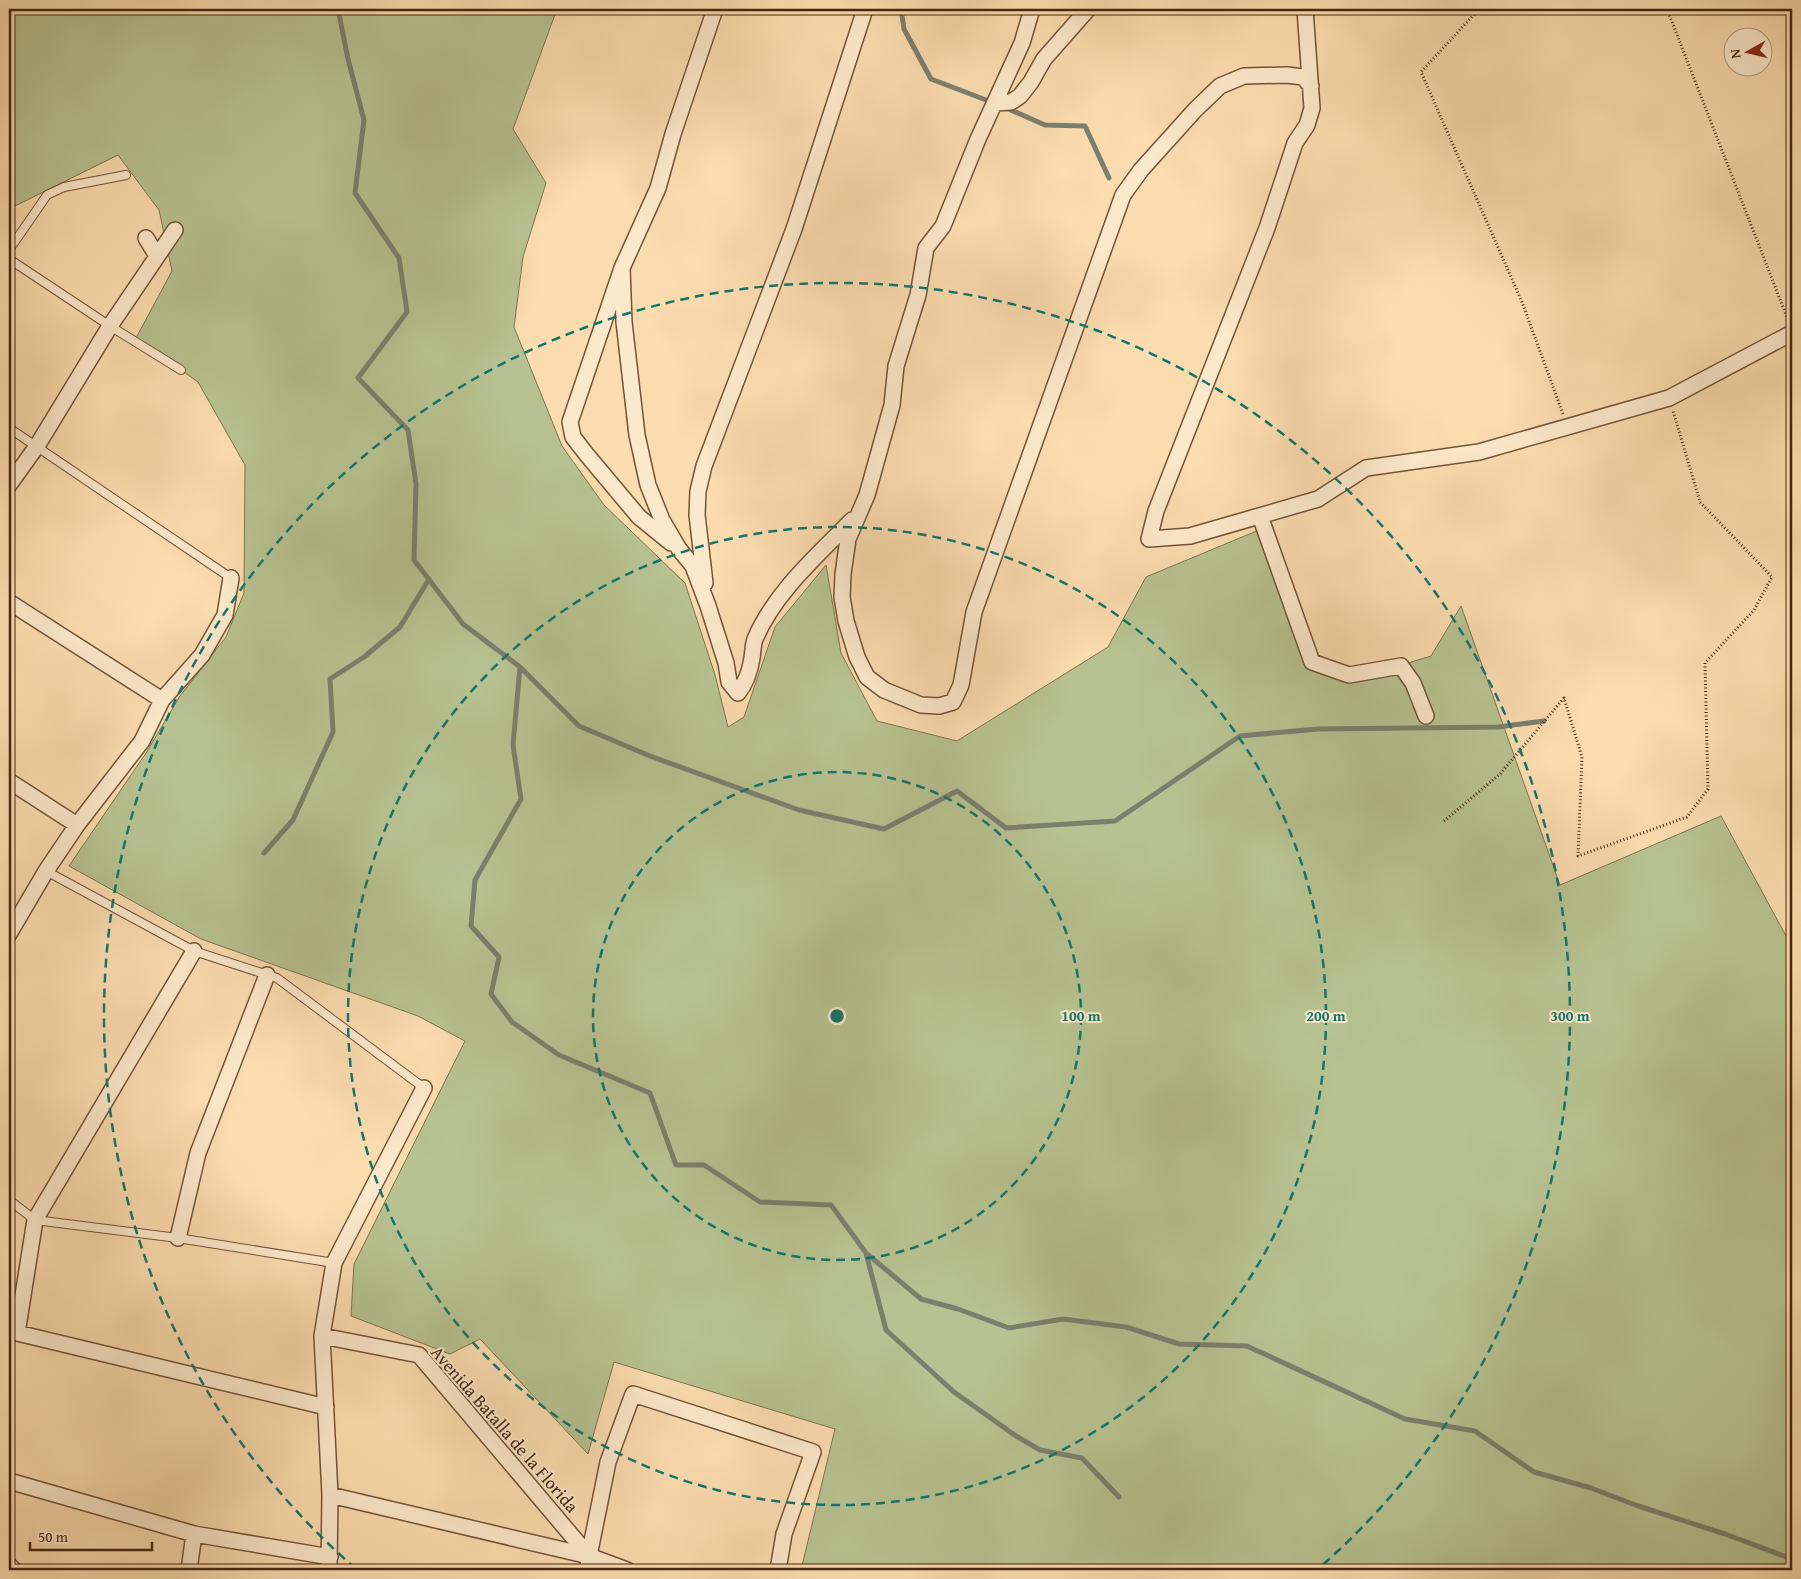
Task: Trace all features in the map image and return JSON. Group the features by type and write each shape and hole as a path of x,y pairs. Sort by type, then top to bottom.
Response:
{"street":[{"path":"679,549 639,517 573,438 570,422 622,268 658,188 673,134 715,9"},
{"path":"708,606 697,515 698,491 704,466 794,229 865,9"},
{"path":"1032,9 1022,43 943,226 926,248 918,295 896,366 892,405 867,495 848,539 842,597 846,621 857,657 867,677 884,690 921,705 940,706 954,702 961,685 974,612 1123,195 1141,170 1195,110 1220,86 1244,76 1304,77 1311,86"},
{"path":"995,103 1011,102 1020,96 1031,82 1044,59 1088,9"},
{"path":"1305,9 1312,108 1308,125 1295,143 1267,228 1156,511 1149,540 1190,536 1318,499 1366,468 1479,452 1669,398 1790,327"},
{"path":"9,485 37,446 110,326 175,230"},
{"path":"146,238 157,256"},
{"path":"622,268 625,331 636,435 648,485 662,520 679,549 693,566 726,663 729,682 738,693 745,684 751,664 754,640 777,600 813,559 859,514"},
{"path":"1260,516 1312,662 1349,675 1401,666 1413,683 1426,716"},
{"path":"9,934 46,871 77,825 142,741 162,700 202,655 225,615 231,578"},
{"path":"9,602 162,700"},
{"path":"9,781 77,825"},
{"path":"194,951 35,1220 13,1332 326,1407"},
{"path":"178,1238 198,1153 267,975"},
{"path":"9,1481 194,1534 330,1564 330,1495 322,1336 334,1263 424,1088"},
{"name":"Avenida Batalla de la Florida","path":"322,1336 419,1355 589,1563"},
{"path":"589,1563 608,1462 633,1394 813,1452 784,1534 778,1570"},
{"path":"330,1495 589,1563 627,1570"},
{"path":"189,1570 194,1534"},
{"path":"9,1565 14,1570"}],"lane":[{"path":"9,250 47,196 64,187 126,175"},
{"path":"9,259 110,326 181,370"},
{"path":"9,428 231,578"},
{"path":"46,871 194,951 277,978 424,1088"},
{"path":"9,1200 35,1220 178,1238 334,1263"}],"path":[{"path":"1479,9 1421,72 1522,302 1567,427"},
{"path":"1667,9 1790,327"},
{"path":"1444,821 1500,774 1564,698 1582,757 1578,856 1687,817 1708,789 1705,663 1754,610 1772,577 1700,502 1669,398"}],"green space":[{"path":"9,9 557,9 513,129 546,183 523,257 514,327 562,446 604,505 685,583 715,675 728,727 744,717 775,627 826,565 841,653 877,721 957,741 1108,647 1146,577 1259,530 1311,656 1365,676 1431,656 1461,606 1560,885 1721,816 1792,947 1792,1570 801,1570 835,1429 614,1362 588,1454 480,1339 450,1354 351,1316 354,1264 465,1041 418,1016 201,939 69,866 146,753 180,696 226,637 244,593 245,465 198,382 136,338 172,271 159,210 118,155 13,207 9,214"}],"waterway":[{"path":"338,9 348,59 364,120 355,193 399,258 407,312 358,378 408,430 416,484 414,560 463,624 520,667 579,726 650,756 799,810 884,829 957,791 1006,828 1115,821 1240,736 1318,729 1498,727 1544,721"},
{"path":"901,9 904,29 931,79 994,103"},
{"path":"1004,107 1045,125 1085,126 1109,178"},
{"path":"264,853 293,820 333,732 330,679 364,657 400,627 429,579"},
{"path":"520,667 513,745 521,799 475,880 471,926 499,957 491,994 512,1022 559,1055 650,1093 676,1165 704,1165 760,1202 831,1205 866,1253 921,1299 958,1309 1009,1328 1063,1319 1126,1327 1179,1344 1247,1346 1405,1419 1475,1431 1534,1472 1591,1488 1792,1559"},
{"path":"866,1253 886,1330 954,1392 1016,1436 1040,1450 1082,1458 1119,1497"}]}
